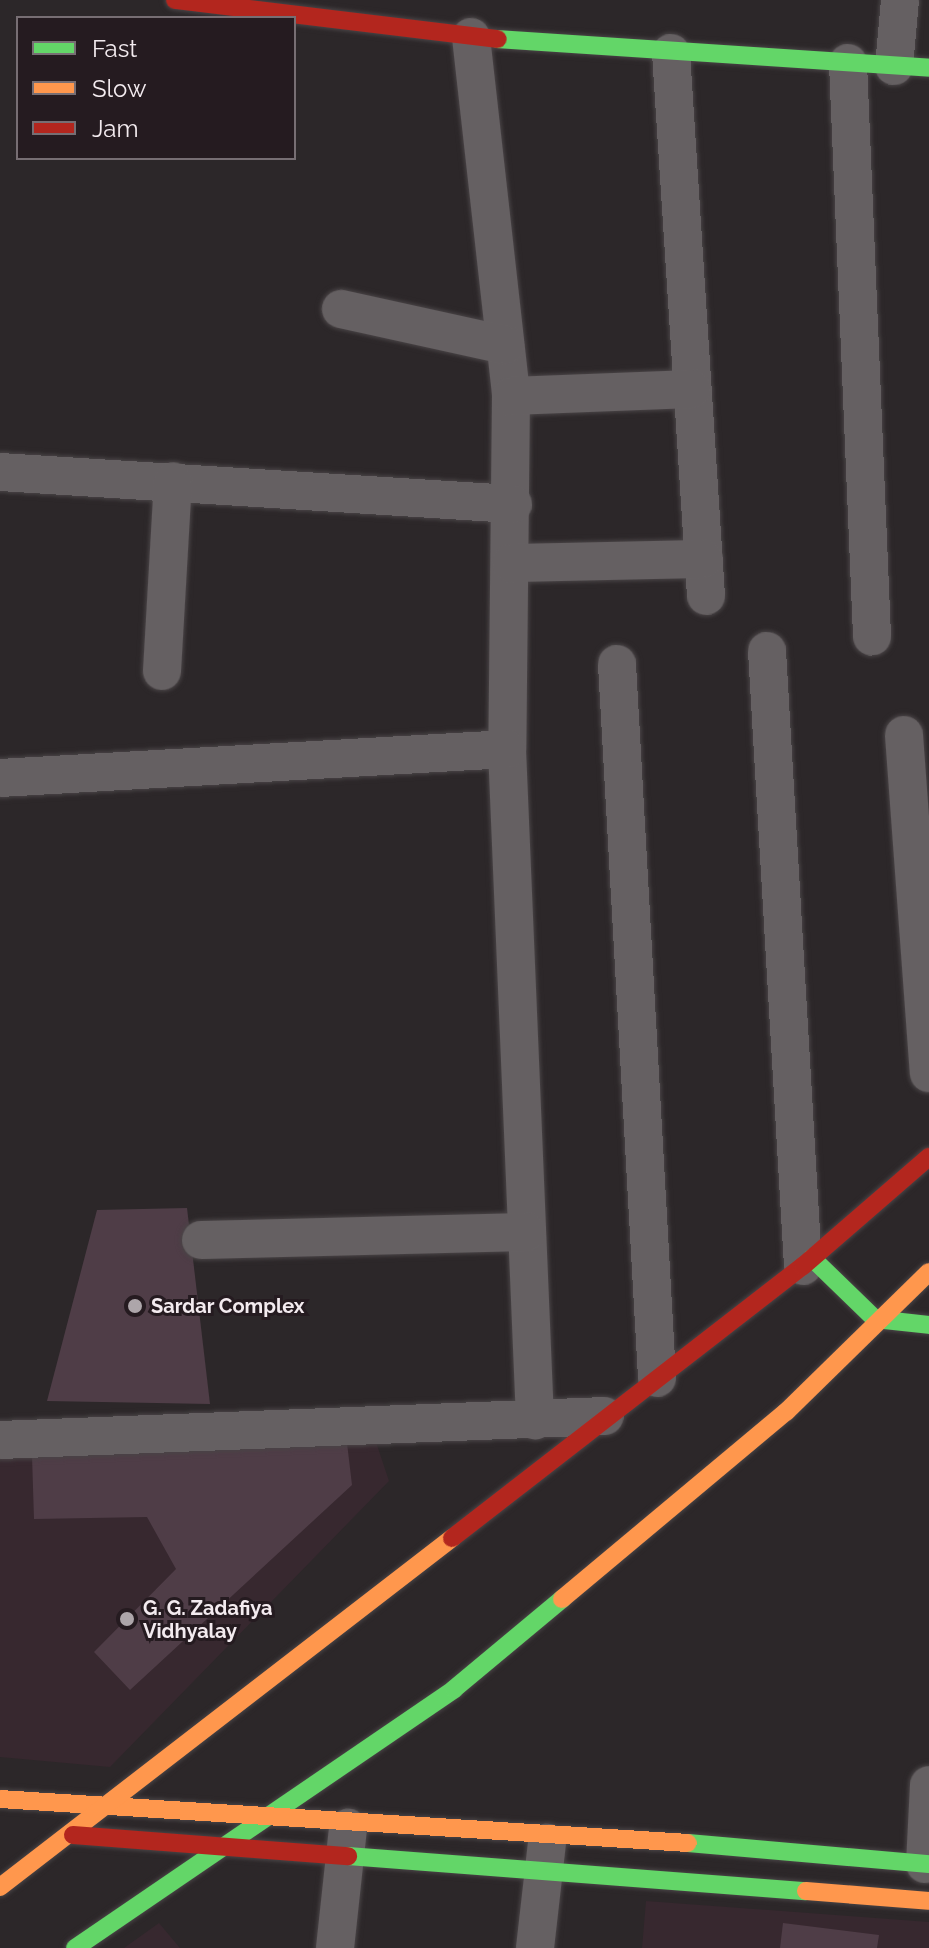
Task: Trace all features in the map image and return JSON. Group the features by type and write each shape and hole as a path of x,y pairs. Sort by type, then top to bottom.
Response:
{"street":[{"path":"175,0 474,24 671,53 912,67 900,0"},
{"path":"474,24 511,396 513,504 507,749 535,1420"},
{"path":"511,563 705,578 671,53"},
{"path":"848,63 872,636"},
{"path":"341,309 505,345"},
{"path":"511,396 692,389"},
{"path":"0,472 513,504"},
{"path":"162,671 173,481"},
{"path":"767,651 807,1262 875,1319 929,1325"},
{"path":"617,664 657,1378"},
{"path":"904,735 929,1073"},
{"path":"0,778 507,749"},
{"path":"0,1887 119,1801 605,1416 807,1262 929,1157"},
{"path":"201,1240 527,1232"},
{"path":"75,1948 454,1689 786,1412 875,1319 929,1272"},
{"path":"0,1440 605,1416"},
{"path":"928,1876 929,1785"},
{"path":"0,1799 119,1801 548,1831 928,1876"},
{"path":"335,1948 349,1819"},
{"path":"535,1948 548,1831"},
{"path":"73,1835 543,1874 928,1876"}],"shaded area":[{"name":"G. G. Zadafiya Vidhyalay","path":"372,1430 389,1481 110,1767 0,1757 0,1458"},
{"path":"646,1901 929,1922 929,1948 642,1948"},
{"path":"159,1923 180,1948 124,1948"}],"building":[{"name":"Sardar Complex","path":"187,1208 210,1404 47,1401 97,1210"},
{"path":"347,1443 352,1485 130,1690 94,1652 176,1569 147,1517 34,1519 32,1456"},
{"path":"783,1923 879,1935 877,1948 780,1948"}],"traffic: fast":[{"path":"498,39 929,68"},
{"path":"812,1258 875,1319 929,1325"},
{"path":"75,1948 454,1689 562,1599"},
{"path":"688,1843 929,1864"},
{"path":"348,1856 806,1891"}],"traffic: slow":[{"path":"562,1599 786,1412 929,1272"},
{"path":"0,1887 452,1538"},
{"path":"0,1799 688,1843"},
{"path":"806,1891 929,1901"}],"traffic: jam":[{"path":"175,0 498,39"},
{"path":"452,1538 803,1266 929,1157"},
{"path":"73,1835 348,1856"}],"place":[{"name":"Sardar Complex","path":"135,1306"},
{"name":"G. G. Zadafiya Vidhyalay","path":"127,1619"}]}
